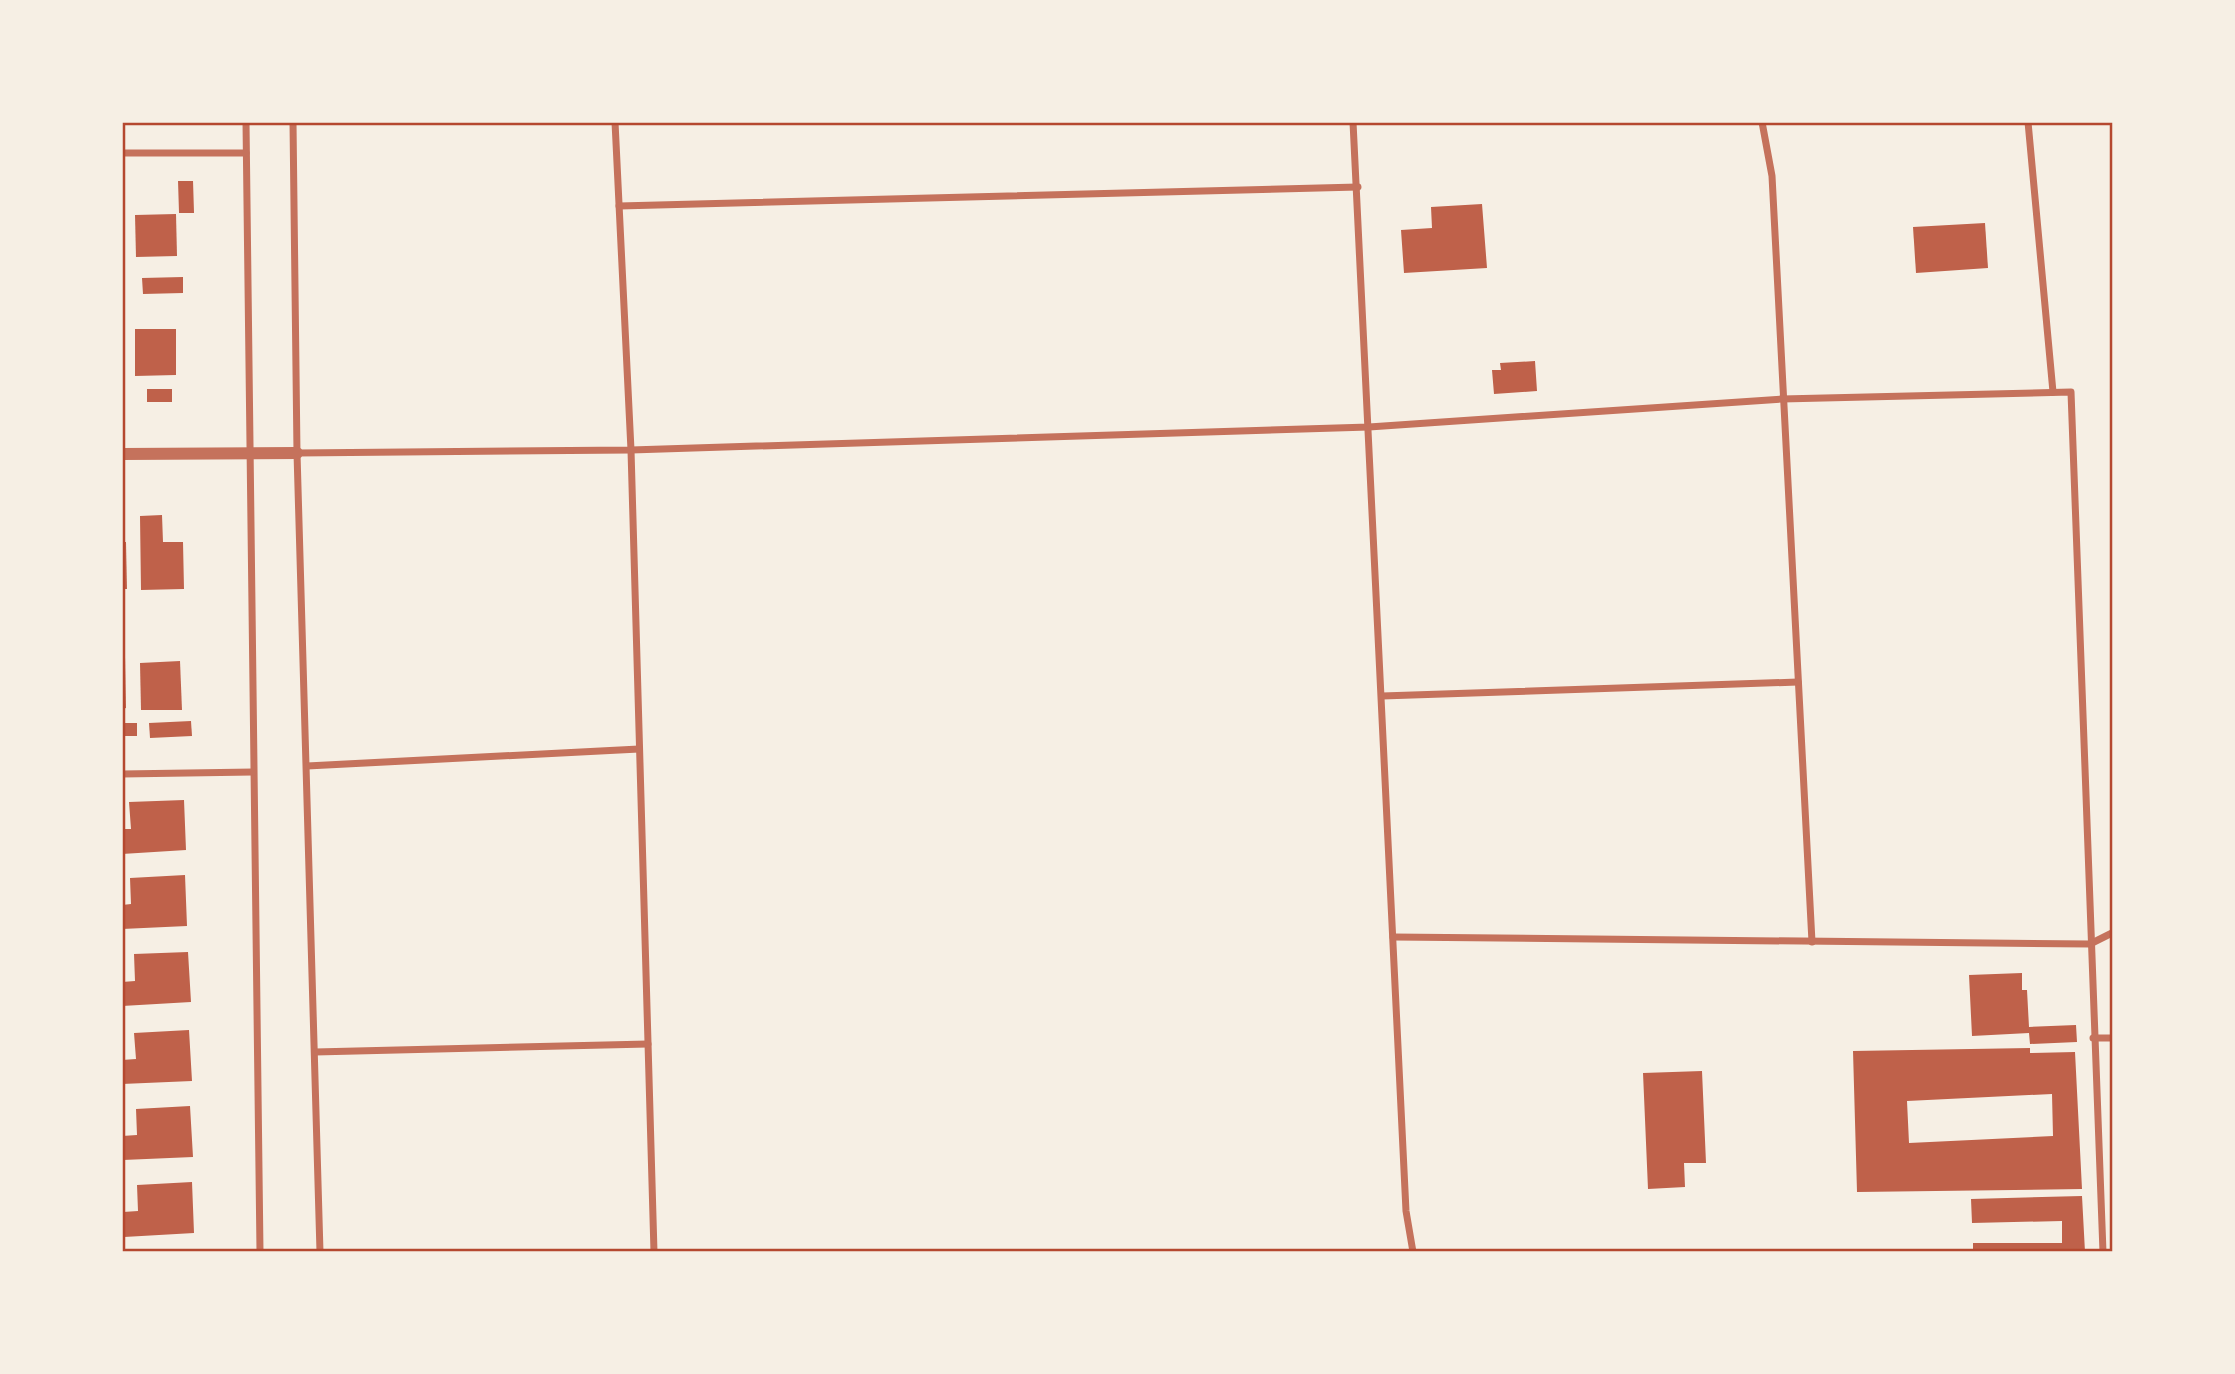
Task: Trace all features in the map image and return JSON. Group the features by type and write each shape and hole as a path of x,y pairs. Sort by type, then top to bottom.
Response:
{"street":[{"path":"246,122 260,1251"},
{"path":"293,122 297,453 320,1251"},
{"path":"615,122 631,450 654,1251"},
{"path":"1353,122 1406,1211 1413,1251"},
{"path":"1762,122 1772,176 1812,942"},
{"path":"2028,122 2053,392"},
{"path":"122,153 246,153"},
{"path":"619,206 1358,187"},
{"path":"122,454 631,450 1369,427 1782,399 2071,392 2103,1251"},
{"path":"1382,696 1798,682"},
{"path":"307,766 639,749"},
{"path":"122,774 253,772"},
{"path":"1393,937 2090,944 2112,933"},
{"path":"2093,1038 2112,1038"},
{"path":"314,1052 648,1044"}],"building":[{"path":"178,181 193,181 194,213 179,213"},
{"path":"1482,204 1487,268 1404,273 1401,230 1432,228 1431,207"},
{"path":"176,214 177,256 136,257 135,215"},
{"path":"1985,223 1988,268 1916,273 1913,227"},
{"path":"183,277 183,293 143,294 142,278"},
{"path":"135,329 176,329 176,375 135,376"},
{"path":"1535,361 1537,391 1494,394 1492,370 1501,370 1500,363"},
{"path":"147,389 172,389 172,402 147,402"},
{"path":"162,515 163,542 183,542 184,589 141,590 140,516"},
{"path":"122,542 126,542 127,589 122,589"},
{"path":"122,657 125,657 126,708 122,709"},
{"path":"180,661 182,710 141,710 140,663"},
{"path":"191,721 192,736 150,738 149,723"},
{"path":"122,723 137,723 137,736 122,736"},
{"path":"184,800 186,850 122,854 122,829 131,829 129,802"},
{"path":"185,875 187,926 122,929 122,905 131,904 130,878"},
{"path":"188,952 191,1002 122,1006 122,982 135,981 134,954"},
{"path":"2022,973 2022,990 2027,990 2029,1027 2076,1025 2077,1042 2030,1044 2029,1033 1972,1036 1969,975"},
{"path":"189,1030 192,1081 122,1084 122,1060 136,1059 134,1033"},
{"path":"2030,1048 2030,1053 2075,1052 2082,1189 1857,1192 1853,1051","holes":["2052,1094 2053,1136 1909,1143 1907,1101"]},
{"path":"1702,1071 1706,1163 1684,1163 1685,1187 1648,1189 1643,1073"},
{"path":"190,1106 193,1157 123,1160 122,1136 137,1135 136,1109"},
{"path":"192,1182 194,1233 124,1237 123,1212 138,1211 137,1185"},
{"path":"2082,1196 2085,1252 1973,1252 1973,1243 2062,1243 2062,1221 1972,1223 1971,1199"}]}
